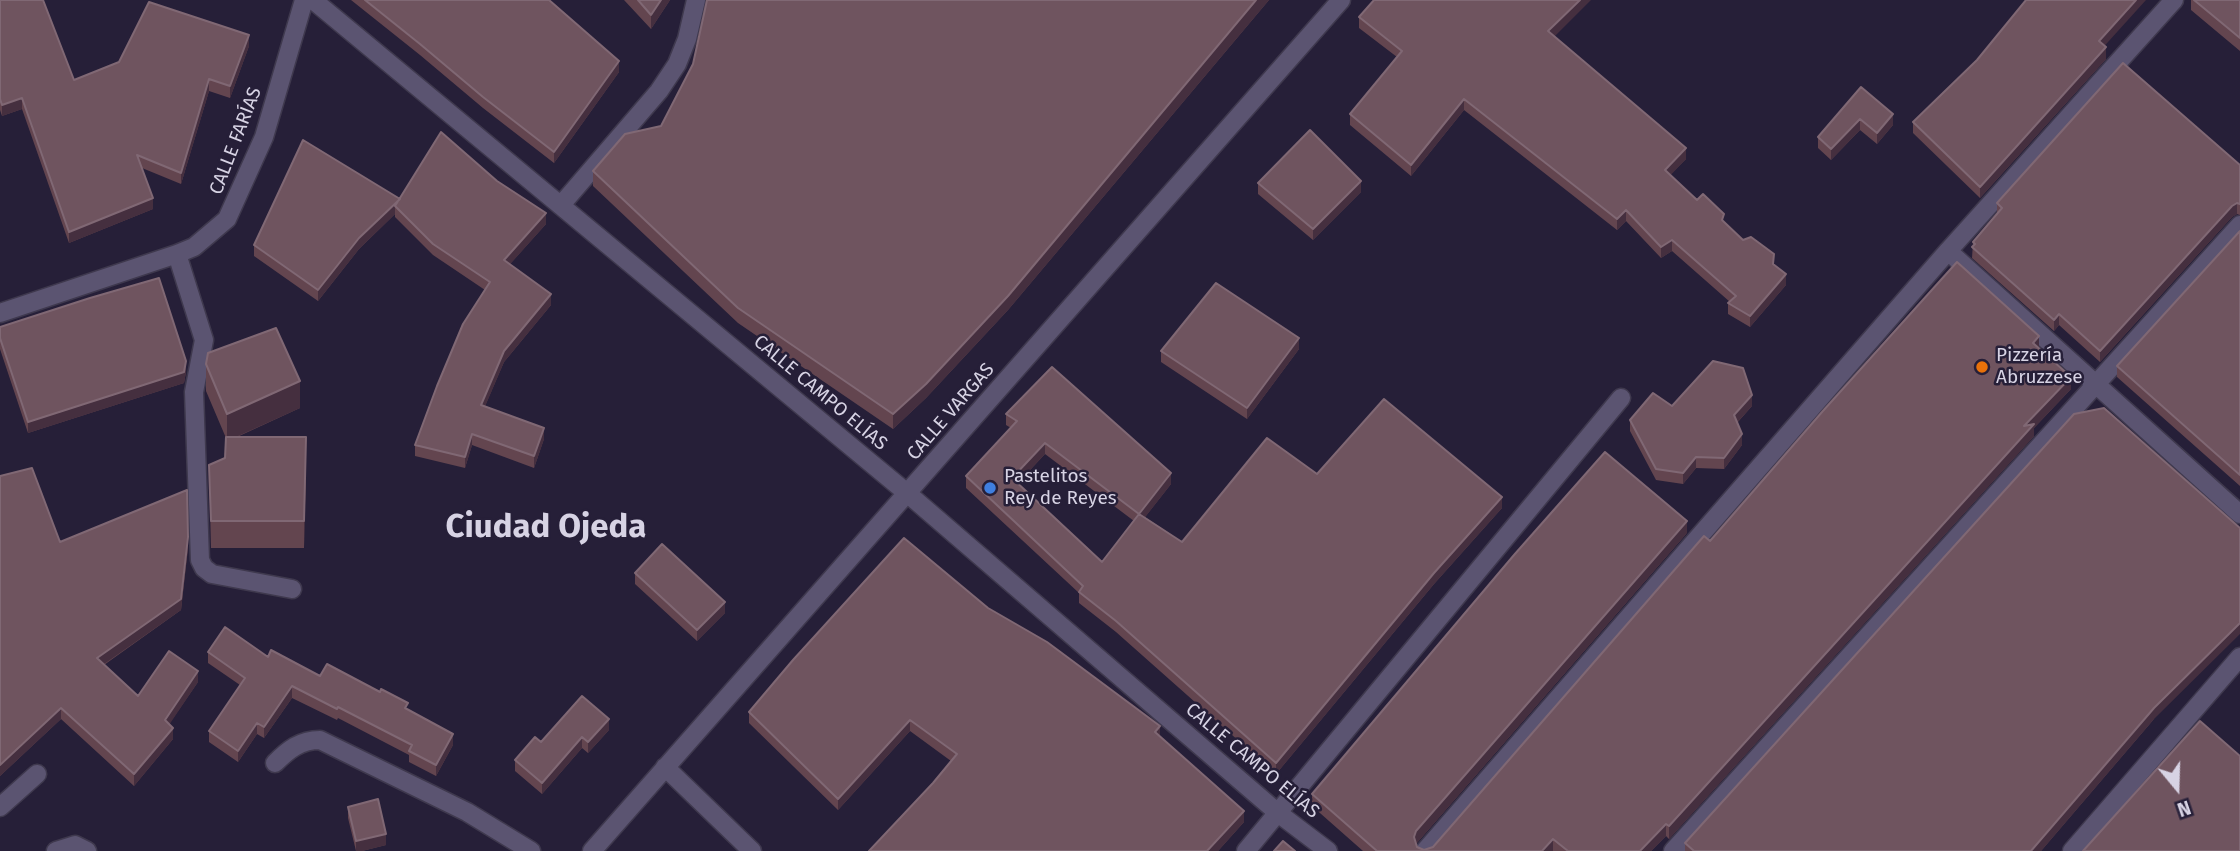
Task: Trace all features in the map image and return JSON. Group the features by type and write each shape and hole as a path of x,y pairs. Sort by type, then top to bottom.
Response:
{"street":[{"name":"CALLE FARÍAS","path":"0,313 194,247 227,219 264,137 304,0"},
{"name":"CALLE CAMPO ELÍAS","path":"313,0 907,493 1278,813 1328,851"},
{"path":"561,205 659,91 677,64 687,39 696,0"},
{"name":"CALLE VARGAS","path":"592,851 1341,0"},
{"path":"1425,851 1948,251 2174,0"},
{"path":"1673,851 2240,225"},
{"path":"1948,251 2240,514"},
{"path":"177,254 204,340 194,392 200,560 204,568 212,574 292,589"},
{"path":"1246,851 1621,398"},
{"path":"2072,851 2240,657"},
{"path":"275,763 291,747 320,740 467,812 531,851"},
{"path":"665,767 752,851"},
{"path":"0,807 37,775"},
{"path":"56,851 75,845 87,851"}],"building":[{"path":"0,0 43,0 74,80 119,62 149,2 249,35 230,86 209,79 181,173 137,155 153,198 69,232 22,98 2,105 0,99"},
{"path":"365,0 549,0 619,61 554,152"},
{"path":"638,0 661,0 651,15"},
{"path":"707,0 1256,0 1008,296 926,384 893,414 738,308 593,171 625,134 661,126 693,64"},
{"path":"1374,0 1580,0 1548,31 1686,148 1665,170 1697,200 1703,194 1724,214 1722,220 1743,240 1751,237 1774,254 1773,264 1786,274 1750,316 1728,303 1736,296 1672,240 1661,247 1626,210 1617,219 1464,99 1411,165 1350,114 1402,51 1359,17"},
{"path":"2026,0 2136,0 2099,41 2106,47 1980,187 1913,122 1977,60"},
{"path":"2194,0 2240,0 2240,38"},
{"path":"2123,63 2240,165 2240,204 2232,206 2100,351 2059,314 2054,320 1972,247 1975,244 1973,242 2002,208 1997,203"},
{"path":"1861,87 1893,114 1877,133 1860,119 1831,149 1818,137"},
{"path":"1310,130 1361,181 1313,229 1258,183"},
{"path":"441,132 497,181 546,213 504,260 551,294 504,351 481,405 544,428 534,456 472,434 465,457 415,445 463,324 490,282 433,244 395,206"},
{"path":"303,140 400,199 359,238 318,290 254,245"},
{"path":"2240,231 2240,475 2117,366"},
{"path":"1957,262 2039,336 2033,343 2071,377 2024,426 2034,424 1669,826 1666,824 1640,851 1568,851 1553,839 1542,851 1377,851 1312,794 1605,452 1687,521 1416,831 1414,837 1417,847 1424,850 1433,847 1704,536 1710,541"},
{"path":"159,278 186,361 184,372 28,422 0,338 0,327"},
{"path":"1216,283 1299,338 1247,408 1161,351"},
{"path":"276,328 300,381 227,414 206,364 208,353"},
{"path":"1713,361 1743,368 1752,395 1734,415 1742,434 1724,458 1696,457 1683,473 1656,469 1630,420 1653,393 1672,406"},
{"path":"1052,367 1171,473 1139,514 1182,542 1267,438 1317,474 1384,399 1502,497 1434,573 1276,763 1116,621 1079,592 1083,586 966,476 1017,421 1006,414","holes":["1045,443 1139,514 1102,562 1012,478"]},
{"path":"2104,408 2240,528 2240,623 2154,708 2031,851 1694,851 1685,843 2074,414"},
{"path":"226,437 306,437 304,521 211,521 209,465 225,458"},
{"path":"32,468 60,542 187,490 188,537 181,599 97,658 138,696 169,651 198,671 165,720 173,728 134,774 61,708 0,765 0,476"},
{"path":"904,538 988,608 1047,642 1160,726 1155,732 1244,811 1207,851 869,851 957,754 910,720 838,799 749,712"},
{"path":"662,544 725,602 697,630 635,573"},
{"path":"225,627 268,657 271,650 320,676 327,664 380,692 381,689 408,703 405,708 453,734 436,765 409,751 412,745 292,686 264,727 257,723 238,751 209,731 245,678 208,652"},
{"path":"582,696 609,719 588,742 582,737 542,783 515,760 535,737 541,742"},
{"path":"2200,721 2240,756 2240,851 2083,851"},
{"path":"378,799 386,834 356,841 348,807"},
{"path":"1283,841 1295,851 1274,851"}],"place":[{"name":"Pizzería Abruzzese","path":"1982,367"},
{"name":"Pastelitos Rey de Reyes","path":"990,488"}],"district":[{"name":"Ciudad Ojeda","path":"546,528"}]}
